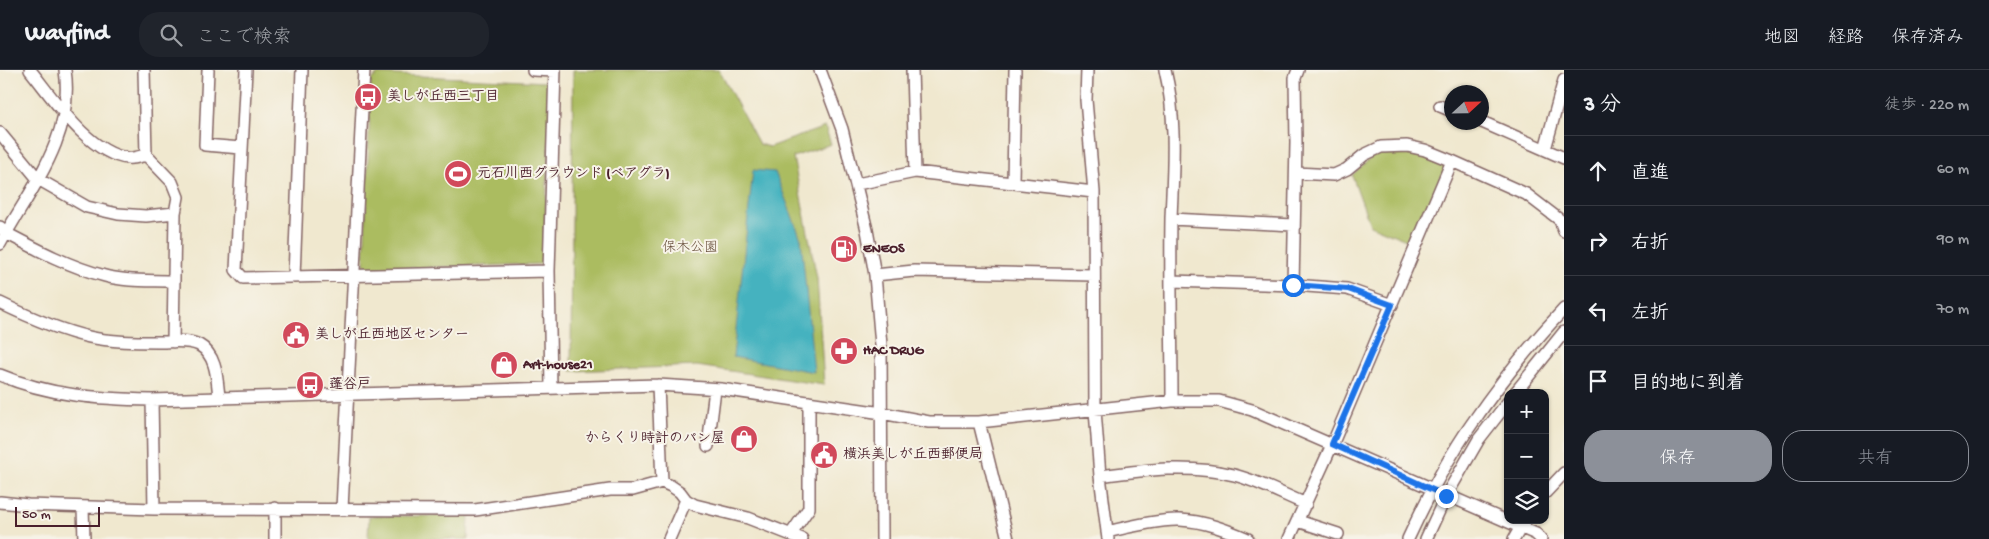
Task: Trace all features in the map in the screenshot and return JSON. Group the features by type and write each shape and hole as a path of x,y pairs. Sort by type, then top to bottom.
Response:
{"street":[{"path":"30,70 86,136 107,152 128,158 146,155"},
{"path":"0,244 3,230 38,179 56,146 66,114 67,83 65,70"},
{"path":"144,70 146,155 172,182 178,197 175,213 173,342"},
{"path":"208,70 205,144 242,148"},
{"path":"246,70 236,270 243,278 550,271"},
{"path":"294,277 302,70"},
{"path":"342,509 364,70"},
{"path":"534,70 555,70 550,271 551,388"},
{"path":"820,70 842,129 857,184 875,276 880,328 882,539"},
{"path":"912,70 915,172"},
{"path":"1013,182 1015,70"},
{"path":"1087,70 1086,100 1094,192 1095,410 1100,476 1108,536 1132,526 1180,520 1218,526 1248,539"},
{"path":"1165,70 1172,111 1174,152 1171,219 1172,401"},
{"path":"1293,285 1296,173 1295,78 1298,70"},
{"path":"1545,149 1564,80"},
{"path":"1440,106 1444,108"},
{"path":"1489,125 1564,158"},
{"path":"0,134 38,179 87,207 118,214 146,216 175,213"},
{"path":"1296,173 1334,175 1347,169 1364,155 1388,145 1408,146 1425,150 1526,194 1560,220 1564,231"},
{"path":"1289,539 1392,305 1452,161"},
{"path":"857,184 915,172 1094,192"},
{"path":"1171,219 1294,225"},
{"path":"3,230 57,260 105,276 124,280 174,281"},
{"path":"875,276 914,271 1094,275"},
{"path":"1172,281 1348,289 1392,305"},
{"path":"0,303 44,324 90,338 135,342 192,343 200,346 210,354 215,369 219,397"},
{"path":"1408,539 1432,489 1470,426 1529,347 1564,309"},
{"path":"1518,389 1564,332"},
{"path":"0,375 43,390 75,396 152,400 551,388 658,386 715,388 882,413 929,422 979,422 1172,401 1219,401 1252,410 1446,496 1504,517"},
{"path":"658,386 662,482"},
{"path":"708,446 715,388"},
{"path":"152,400 154,509"},
{"path":"0,502 28,506 83,508 475,510 610,490 632,490 662,482 680,492 686,500 695,505 748,518 796,537 809,508 809,402"},
{"path":"1426,539 1446,496 1479,439 1504,407"},
{"path":"979,422 1008,539"},
{"path":"1100,476 1167,468 1205,469 1236,475 1306,504"},
{"path":"1549,489 1564,473"},
{"path":"669,539 686,500"},
{"path":"83,508 84,539"},
{"path":"275,508 275,539"},
{"path":"1298,521 1338,534"},
{"path":"1514,539 1522,524 1541,539"}],"green space":[{"name":"保木公園","path":"573,70 719,70 759,144 769,147 825,127 831,144 793,157 817,278 824,385 697,366 571,371"},
{"name":"元石川西グラウンド (ベアグラ)","path":"378,74 546,82 552,87 543,261 540,264 368,269 364,264 371,80"},
{"path":"1389,150 1413,151 1447,163 1413,243 1370,225 1352,175 1374,155"},
{"path":"369,516 469,516 468,539 368,539"}],"water":[{"path":"753,170 775,172 801,239 814,372 733,357"}],"place":[{"name":"美しが丘西三丁目","path":"368,97"},
{"name":"元石川西グラウンド (ベアグラ)","path":"458,174"},
{"name":"ENEOS","path":"844,249"},
{"name":"美しが丘西地区センター","path":"296,335"},
{"name":"HAC DRUG","path":"844,351"},
{"name":"Art-house21","path":"504,365"},
{"name":"蓬谷戸","path":"310,385"},
{"name":"からくり時計のパン屋","path":"744,439"},
{"name":"横浜美しが丘西郵便局","path":"824,455"}],"route":[{"path":"1293,285 1348,289 1392,305 1332,444 1446,496"}]}
